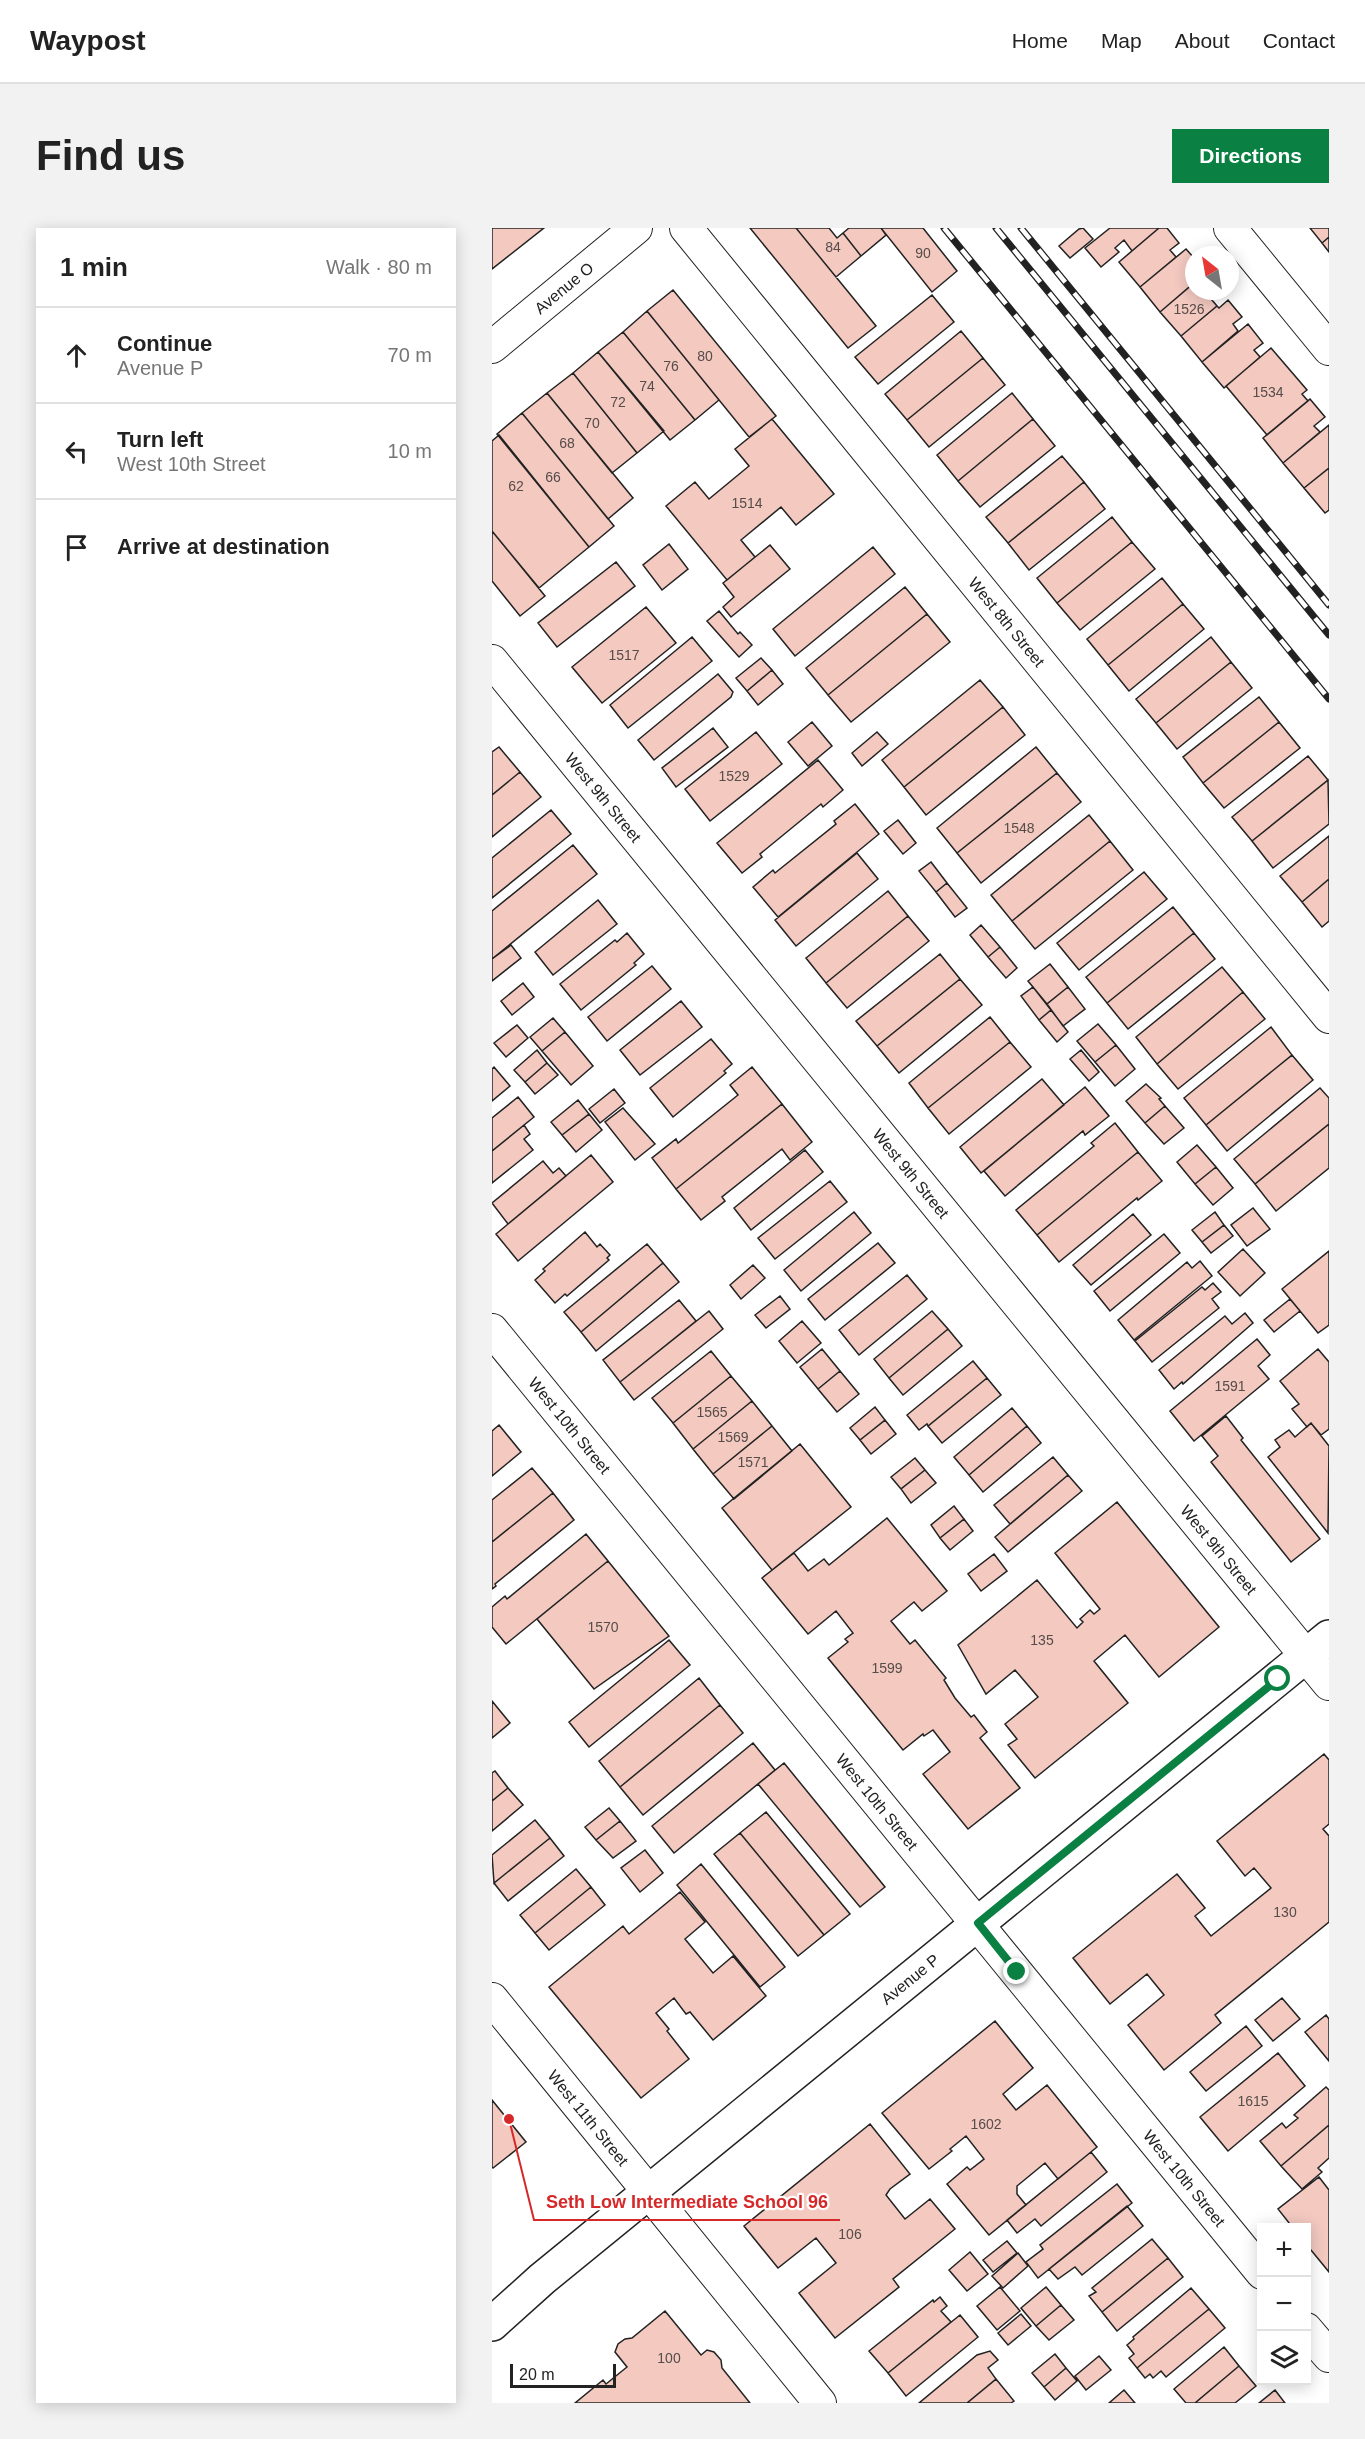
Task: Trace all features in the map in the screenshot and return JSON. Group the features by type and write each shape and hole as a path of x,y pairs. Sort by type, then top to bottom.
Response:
{"main road":[{"name":"Avenue P","path":"492,2324 542,2279 1318,1646"}],"street":[{"name":"Avenue O","path":"492,347 636,228"},
{"name":"West 8th Street","path":"686,228 1329,1017"},
{"path":"1230,228 1329,349"},
{"name":"West 9th Street","path":"492,661 1318,1646 1329,1684"},
{"name":"West 10th Street","path":"492,1330 1257,2267"},
{"name":"West 11th Street","path":"492,1999 820,2403"},
{"path":"1308,2331 1329,2356"}],"building":[{"path":"492,228 544,228 492,269"},
{"path":"750,228 796,228 876,326 848,348"},
{"path":"796,228 829,228 837,238 843,233 861,256 836,277"},
{"path":"849,228 881,228 886,235 861,256 843,233"},
{"path":"881,228 923,228 957,271 932,292"},
{"path":"1083,228 1093,239 1070,258 1059,246"},
{"path":"1110,228 1159,228 1132,251 1124,240 1115,248 1119,252 1101,267 1085,248"},
{"path":"1159,228 1167,228 1179,243 1170,250 1176,257 1140,287 1119,262"},
{"path":"1310,228 1329,228 1329,237 1322,243"},
{"path":"1329,237 1329,252 1322,243"},
{"path":"1185,250 1185,291 1160,312 1140,287"},
{"path":"673,290 776,416 749,437 647,311"},
{"path":"1185,291 1185,300 1212,300 1217,306 1181,336 1160,312"},
{"path":"932,295 954,322 878,384 855,357"},
{"path":"1228,300 1242,317 1233,324 1238,331 1202,362 1181,336 1217,306 1219,308"},
{"path":"647,311 719,400 695,420 623,332"},
{"path":"1248,324 1263,343 1254,350 1260,357 1224,388 1202,362"},
{"path":"961,331 983,358 907,420 885,394"},
{"path":"623,332 695,420 670,440 598,352"},
{"path":"1271,348 1307,390 1302,394 1308,401 1267,435 1226,386"},
{"path":"598,352 664,431 637,453 573,373"},
{"path":"983,358 1005,385 929,447 907,420"},
{"path":"573,373 637,453 612,473 547,393"},
{"path":"547,393 633,498 608,519 522,413"},
{"path":"1012,393 1033,419 958,481 937,455"},
{"path":"1310,399 1325,417 1314,426 1320,432 1283,463 1263,438"},
{"path":"522,413 614,526 589,547 497,434"},
{"path":"772,419 834,494 796,525 781,507 741,540 755,557 727,580 666,506 695,482 709,499 749,466 735,449"},
{"path":"1033,419 1055,446 980,507 958,481"},
{"path":"1329,425 1329,468 1304,488 1283,463"},
{"path":"499,435 589,547 539,588 492,531 492,441"},
{"path":"1062,456 1084,482 1008,543 986,517"},
{"path":"1329,468 1329,510 1325,513 1304,488"},
{"path":"1084,482 1105,509 1029,570 1008,543"},
{"path":"1112,517 1132,542 1057,603 1037,578"},
{"path":"492,531 545,596 520,616 492,581"},
{"path":"1132,542 1155,569 1080,630 1057,603"},
{"path":"669,544 688,569 662,590 643,565"},
{"path":"770,545 790,569 731,617 723,607 734,597 723,583"},
{"path":"873,547 895,574 795,656 773,629"},
{"path":"616,562 635,586 557,647 538,623"},
{"path":"1162,578 1183,604 1108,665 1087,639"},
{"path":"905,587 927,614 828,695 806,668"},
{"path":"1183,604 1204,629 1129,691 1108,665"},
{"path":"646,607 676,643 602,703 572,667"},
{"path":"719,611 738,634 740,632 752,645 739,657 707,621"},
{"path":"927,614 950,642 851,722 828,695"},
{"path":"692,637 712,661 628,728 610,705"},
{"path":"1211,637 1231,662 1156,723 1136,699"},
{"path":"761,658 772,670 747,691 736,678"},
{"path":"1231,662 1252,688 1177,749 1156,723"},
{"path":"772,670 783,684 758,705 747,691"},
{"path":"718,674 733,692 731,697 654,760 638,740"},
{"path":"980,680 1003,707 904,787 882,760"},
{"path":"1259,697 1279,722 1203,783 1183,757"},
{"path":"1003,707 1025,735 926,815 904,787"},
{"path":"812,722 832,746 808,766 788,742"},
{"path":"1279,722 1300,748 1224,808 1203,783"},
{"path":"713,728 728,747 676,787 662,768"},
{"path":"756,732 782,764 710,821 685,789"},
{"path":"877,732 888,744 862,766 852,753"},
{"path":"499,747 520,772 492,795 492,752"},
{"path":"1036,747 1057,773 957,853 937,828"},
{"path":"1308,756 1328,780 1252,841 1232,817"},
{"path":"818,760 843,790 823,807 821,804 760,854 762,857 742,873 717,843"},
{"path":"520,772 541,797 492,837 492,795"},
{"path":"1057,773 1081,802 981,883 957,853"},
{"path":"1328,780 1329,824 1273,868 1252,841"},
{"path":"855,804 879,834 778,917 753,887 773,870 775,873 836,824 834,821"},
{"path":"551,810 571,834 492,898 492,858"},
{"path":"1089,815 1110,841 1012,921 991,895"},
{"path":"898,820 916,843 903,854 884,831"},
{"path":"1329,836 1329,879 1302,902 1280,876"},
{"path":"1110,841 1133,870 1035,949 1012,921"},
{"path":"573,845 597,874 492,959 492,911"},
{"path":"857,853 878,879 796,946 775,920"},
{"path":"931,862 947,883 936,892 919,871"},
{"path":"1144,872 1167,899 1079,970 1057,943"},
{"path":"1329,879 1329,921 1322,927 1302,902"},
{"path":"947,883 967,908 955,917 936,892"},
{"path":"888,891 908,916 826,983 806,958"},
{"path":"598,900 617,924 553,975 535,952"},
{"path":"1173,907 1194,933 1107,1003 1086,977"},
{"path":"908,916 929,941 847,1008 826,983"},
{"path":"981,925 1000,947 988,957 970,935"},
{"path":"627,933 644,954 634,963 636,965 581,1010 560,984"},
{"path":"1194,933 1215,959 1128,1029 1107,1003"},
{"path":"511,945 521,958 492,981 492,959"},
{"path":"1000,947 1017,968 1006,978 988,957"},
{"path":"940,954 960,979 877,1046 856,1021"},
{"path":"1050,964 1068,987 1047,1004 1028,981"},
{"path":"652,966 671,989 607,1041 588,1017"},
{"path":"1222,967 1243,992 1157,1064 1136,1037"},
{"path":"960,979 982,1005 899,1073 877,1046"},
{"path":"523,983 534,997 512,1015 501,1001"},
{"path":"1033,987 1051,1010 1039,1020 1021,996"},
{"path":"1068,987 1085,1009 1063,1026 1047,1004"},
{"path":"1243,992 1265,1019 1178,1089 1157,1064"},
{"path":"681,1001 702,1027 640,1075 620,1050"},
{"path":"1051,1010 1068,1032 1057,1042 1039,1020"},
{"path":"990,1017 1010,1042 928,1108 909,1083"},
{"path":"553,1018 565,1032 542,1051 530,1037"},
{"path":"1098,1024 1116,1045 1095,1062 1077,1041"},
{"path":"517,1025 528,1038 506,1057 494,1043"},
{"path":"1271,1027 1292,1055 1206,1125 1184,1098"},
{"path":"565,1032 593,1066 571,1085 542,1051"},
{"path":"711,1039 732,1064 724,1071 726,1073 673,1117 650,1088"},
{"path":"1010,1042 1031,1067 949,1134 928,1108"},
{"path":"1116,1045 1135,1069 1115,1086 1095,1062"},
{"path":"537,1050 547,1063 525,1082 514,1070"},
{"path":"1081,1050 1099,1072 1089,1081 1070,1059"},
{"path":"1292,1055 1313,1080 1227,1151 1206,1125"},
{"path":"547,1063 558,1075 535,1094 525,1082"},
{"path":"494,1067 510,1086 492,1101 492,1069"},
{"path":"752,1067 782,1104 676,1189 652,1158 676,1139 678,1143 738,1095 730,1085"},
{"path":"1042,1079 1064,1105 981,1173 960,1147"},
{"path":"1146,1084 1161,1098 1159,1099 1165,1106 1145,1123 1126,1101"},
{"path":"1085,1087 1109,1116 1085,1135 1083,1131 1005,1196 984,1171"},
{"path":"1320,1088 1329,1098 1329,1124 1255,1184 1234,1159"},
{"path":"614,1089 625,1103 600,1123 589,1109"},
{"path":"518,1097 534,1117 492,1151 492,1118"},
{"path":"578,1100 589,1114 562,1135 551,1122"},
{"path":"782,1104 812,1142 790,1160 782,1149 722,1197 725,1201 701,1220 676,1189"},
{"path":"1165,1106 1184,1128 1164,1144 1145,1123"},
{"path":"623,1108 655,1144 635,1160 605,1122"},
{"path":"589,1114 602,1130 576,1152 562,1135"},
{"path":"1115,1123 1138,1152 1037,1235 1016,1210 1094,1146 1091,1143"},
{"path":"1329,1124 1329,1168 1276,1211 1255,1184"},
{"path":"524,1125 530,1134 524,1139 533,1150 492,1183 492,1151"},
{"path":"1197,1145 1216,1167 1195,1184 1177,1162"},
{"path":"805,1150 823,1172 751,1230 734,1208"},
{"path":"1138,1152 1162,1181 1138,1200 1137,1198 1059,1262 1037,1235"},
{"path":"591,1155 613,1182 518,1261 496,1234"},
{"path":"543,1161 553,1173 559,1168 566,1176 508,1224 492,1203"},
{"path":"1216,1167 1233,1188 1213,1205 1195,1184"},
{"path":"830,1181 847,1202 775,1259 758,1238"},
{"path":"1253,1208 1270,1229 1247,1246 1231,1225"},
{"path":"854,1212 871,1233 801,1291 784,1270"},
{"path":"1215,1212 1224,1225 1202,1242 1192,1230"},
{"path":"1133,1214 1151,1235 1091,1285 1073,1265"},
{"path":"1224,1225 1233,1236 1211,1253 1202,1242"},
{"path":"585,1232 597,1247 600,1244 610,1255 607,1258 609,1260 567,1296 565,1294 555,1303 535,1280 545,1271 543,1269"},
{"path":"1164,1234 1180,1253 1110,1311 1094,1291"},
{"path":"878,1243 895,1263 825,1320 808,1299"},
{"path":"647,1244 663,1263 581,1332 564,1312"},
{"path":"1243,1249 1265,1273 1240,1296 1218,1272"},
{"path":"1329,1251 1329,1325 1318,1333 1282,1289"},
{"path":"1200,1261 1212,1276 1134,1340 1118,1320 1187,1262 1192,1268"},
{"path":"663,1263 679,1282 596,1351 581,1332"},
{"path":"753,1265 765,1278 741,1299 730,1285"},
{"path":"907,1275 927,1299 859,1355 839,1330"},
{"path":"1213,1283 1221,1292 1212,1299 1219,1308 1152,1362 1135,1341 1202,1287 1205,1290"},
{"path":"780,1296 790,1309 766,1328 755,1315"},
{"path":"1290,1299 1300,1311 1274,1332 1264,1320"},
{"path":"679,1300 696,1321 620,1382 603,1360"},
{"path":"709,1311 723,1329 634,1400 620,1382"},
{"path":"932,1311 948,1329 889,1378 874,1359"},
{"path":"1245,1313 1253,1323 1183,1384 1182,1382 1174,1389 1159,1370 1225,1316 1232,1324"},
{"path":"802,1321 821,1343 797,1363 779,1341"},
{"path":"948,1329 962,1346 903,1395 889,1378"},
{"path":"1257,1339 1270,1355 1258,1366 1269,1379 1194,1441 1170,1411"},
{"path":"822,1349 840,1371 818,1389 800,1367"},
{"path":"1318,1349 1329,1362 1329,1429 1321,1435 1311,1423 1307,1427 1292,1409 1299,1404 1280,1381"},
{"path":"711,1351 731,1376 673,1423 652,1398"},
{"path":"973,1361 987,1378 928,1426 927,1424 919,1430 907,1415"},
{"path":"840,1371 859,1394 837,1412 818,1389"},
{"path":"731,1376 752,1401 693,1449 673,1423"},
{"path":"987,1378 1001,1395 942,1443 928,1426"},
{"path":"752,1401 772,1426 713,1474 693,1449"},
{"path":"875,1407 885,1420 860,1440 850,1428"},
{"path":"1012,1408 1027,1426 969,1475 954,1457"},
{"path":"1226,1416 1243,1438 1241,1440 1320,1539 1291,1562 1211,1462 1218,1456 1202,1436"},
{"path":"885,1420 896,1434 871,1454 860,1440"},
{"path":"1311,1423 1329,1446 1328,1533 1268,1457 1280,1447 1275,1440 1289,1430 1295,1437"},
{"path":"499,1425 521,1452 492,1476 492,1431"},
{"path":"772,1426 792,1451 734,1499 713,1474"},
{"path":"1027,1426 1041,1443 983,1492 969,1475"},
{"path":"800,1444 851,1507 772,1570 722,1508"},
{"path":"1053,1457 1068,1475 1010,1524 994,1505"},
{"path":"915,1458 925,1470 901,1489 891,1477"},
{"path":"532,1468 553,1493 492,1542 492,1500"},
{"path":"925,1470 936,1483 911,1503 901,1489"},
{"path":"1068,1475 1082,1491 1008,1552 995,1537"},
{"path":"553,1493 574,1520 495,1584 496,1586 492,1589 492,1542"},
{"path":"1117,1502 1219,1627 1159,1677 1125,1635 1094,1661 1128,1703 1035,1778 1008,1745 1017,1739 1005,1724 1038,1697 1015,1670 986,1694 958,1645 1037,1580 1077,1628 1083,1622 1080,1619 1090,1610 1094,1614 1100,1609 1055,1553"},
{"path":"954,1506 964,1519 940,1538 931,1525"},
{"path":"887,1518 947,1591 922,1611 914,1602 891,1621 910,1644 915,1640 946,1678 944,1680 955,1698 971,1717 974,1715 987,1732 980,1738 1020,1788 968,1829 923,1774 950,1752 933,1730 924,1736 923,1734 903,1750 828,1658 848,1642 845,1639 853,1633 836,1611 808,1634 762,1578 794,1553 808,1571 824,1559 829,1565"},
{"path":"964,1519 973,1531 950,1550 940,1538"},
{"path":"586,1534 608,1561 506,1644 492,1627 492,1607 505,1596 507,1599"},
{"path":"994,1554 1007,1571 981,1591 968,1574"},
{"path":"608,1561 669,1636 594,1689 537,1619"},
{"path":"669,1640 690,1665 589,1747 569,1722"},
{"path":"699,1678 720,1705 620,1787 599,1761"},
{"path":"492,1701 510,1723 492,1738"},
{"path":"720,1705 743,1733 643,1815 620,1787"},
{"path":"753,1743 775,1770 674,1853 652,1826"},
{"path":"1324,1754 1329,1760 1329,1824 1323,1829 1329,1836 1329,1922 1215,2015 1221,2023 1164,2070 1128,2025 1164,1995 1147,1974 1110,2004 1073,1958 1177,1874 1205,1908 1195,1916 1211,1936 1271,1888 1254,1868 1245,1876 1217,1841"},
{"path":"784,1763 885,1887 860,1907 758,1784"},
{"path":"495,1771 508,1788 492,1801 492,1773"},
{"path":"508,1788 523,1805 492,1831 492,1801"},
{"path":"609,1808 620,1821 596,1840 585,1827"},
{"path":"766,1812 850,1914 824,1935 740,1833"},
{"path":"535,1820 550,1838 494,1883 492,1855"},
{"path":"620,1821 636,1841 613,1858 596,1840"},
{"path":"740,1833 824,1935 798,1956 714,1854"},
{"path":"550,1838 564,1856 508,1901 494,1883"},
{"path":"645,1850 663,1873 640,1892 621,1868"},
{"path":"701,1864 785,1967 760,1987 677,1885"},
{"path":"576,1869 591,1887 535,1933 520,1915"},
{"path":"591,1887 605,1905 549,1950 535,1933"},
{"path":"680,1892 705,1922 685,1939 713,1973 733,1956 766,1996 713,2040 690,2012 686,2014 674,1998 656,2013 689,2059 641,2098 549,1987 623,1926 629,1934"},
{"path":"1282,1998 1300,2019 1273,2041 1255,2020"},
{"path":"1326,2015 1329,2019 1329,2061 1305,2032"},
{"path":"995,2021 1033,2068 1003,2094 1016,2110 1047,2085 1097,2147 1058,2179 1045,2163 1017,2186 1017,2194 1026,2205 989,2235 947,2184 967,2167 970,2170 984,2159 966,2136 950,2149 952,2151 929,2169 882,2113"},
{"path":"1246,2026 1262,2046 1206,2091 1190,2072"},
{"path":"1278,2053 1305,2086 1228,2151 1200,2117"},
{"path":"1326,2087 1329,2090 1329,2125 1281,2166 1260,2141 1282,2123 1286,2128 1298,2118 1294,2115"},
{"path":"492,2100 526,2142 493,2168 492,2167"},
{"path":"870,2124 910,2174 890,2189 886,2195 905,2219 930,2199 955,2229 893,2279 899,2287 835,2338 799,2293 836,2263 816,2238 778,2268 744,2226"},
{"path":"1329,2125 1329,2158 1318,2168 1322,2172 1302,2189 1281,2166"},
{"path":"1091,2152 1107,2172 1041,2226 1035,2219 1017,2233 1007,2220"},
{"path":"1319,2177 1329,2190 1329,2272 1311,2250 1311,2223 1289,2223 1278,2209"},
{"path":"1117,2184 1132,2203 1038,2278 1026,2262 1043,2249 1040,2245"},
{"path":"1127,2206 1143,2226 1082,2275 1075,2267 1058,2279 1049,2269"},
{"path":"1152,2239 1168,2258 1102,2312 1089,2296 1096,2292 1092,2288"},
{"path":"1007,2241 1017,2253 993,2272 983,2260"},
{"path":"970,2252 988,2274 967,2291 949,2270"},
{"path":"1018,2253 1028,2266 1003,2288 992,2276"},
{"path":"1168,2258 1183,2277 1117,2331 1102,2312"},
{"path":"1000,2287 1020,2311 997,2330 977,2306"},
{"path":"1046,2287 1061,2305 1036,2326 1021,2308"},
{"path":"1191,2288 1209,2309 1137,2368 1129,2358 1134,2354 1127,2345 1134,2339 1133,2337"},
{"path":"940,2297 947,2306 941,2311 951,2322 888,2373 869,2351 933,2300 934,2302"},
{"path":"1061,2305 1074,2320 1049,2340 1036,2326"},
{"path":"1209,2309 1225,2328 1166,2377 1161,2371 1153,2378 1150,2374 1145,2378 1137,2368"},
{"path":"665,2311 701,2355 707,2350 714,2352 721,2360 722,2368 750,2403 575,2403 603,2380 606,2384 627,2367 615,2352 618,2344 625,2339 632,2338"},
{"path":"1021,2314 1031,2326 1008,2345 998,2333"},
{"path":"960,2315 978,2337 906,2396 888,2373"},
{"path":"1224,2347 1239,2366 1195,2403 1186,2403 1174,2389"},
{"path":"990,2351 998,2360 988,2368 996,2379 967,2403 919,2403 977,2355"},
{"path":"1055,2354 1066,2368 1044,2387 1032,2373"},
{"path":"1099,2356 1111,2370 1086,2390 1075,2376"},
{"path":"1239,2366 1256,2386 1235,2403 1195,2403"},
{"path":"1066,2368 1077,2381 1055,2400 1044,2387"},
{"path":"996,2379 1014,2401 1011,2403 967,2403"},
{"path":"1124,2390 1135,2403 1109,2403"},
{"path":"1275,2390 1285,2403 1259,2403"}],"railway":[{"path":"944,228 1329,699"},
{"path":"996,228 1329,635"},
{"path":"1021,228 1329,605"}],"place":[{"name":"Seth Low Intermediate School 96","path":"509,2119"}],"route":[{"path":"1017,1972 978,1923 1278,1679"}]}
